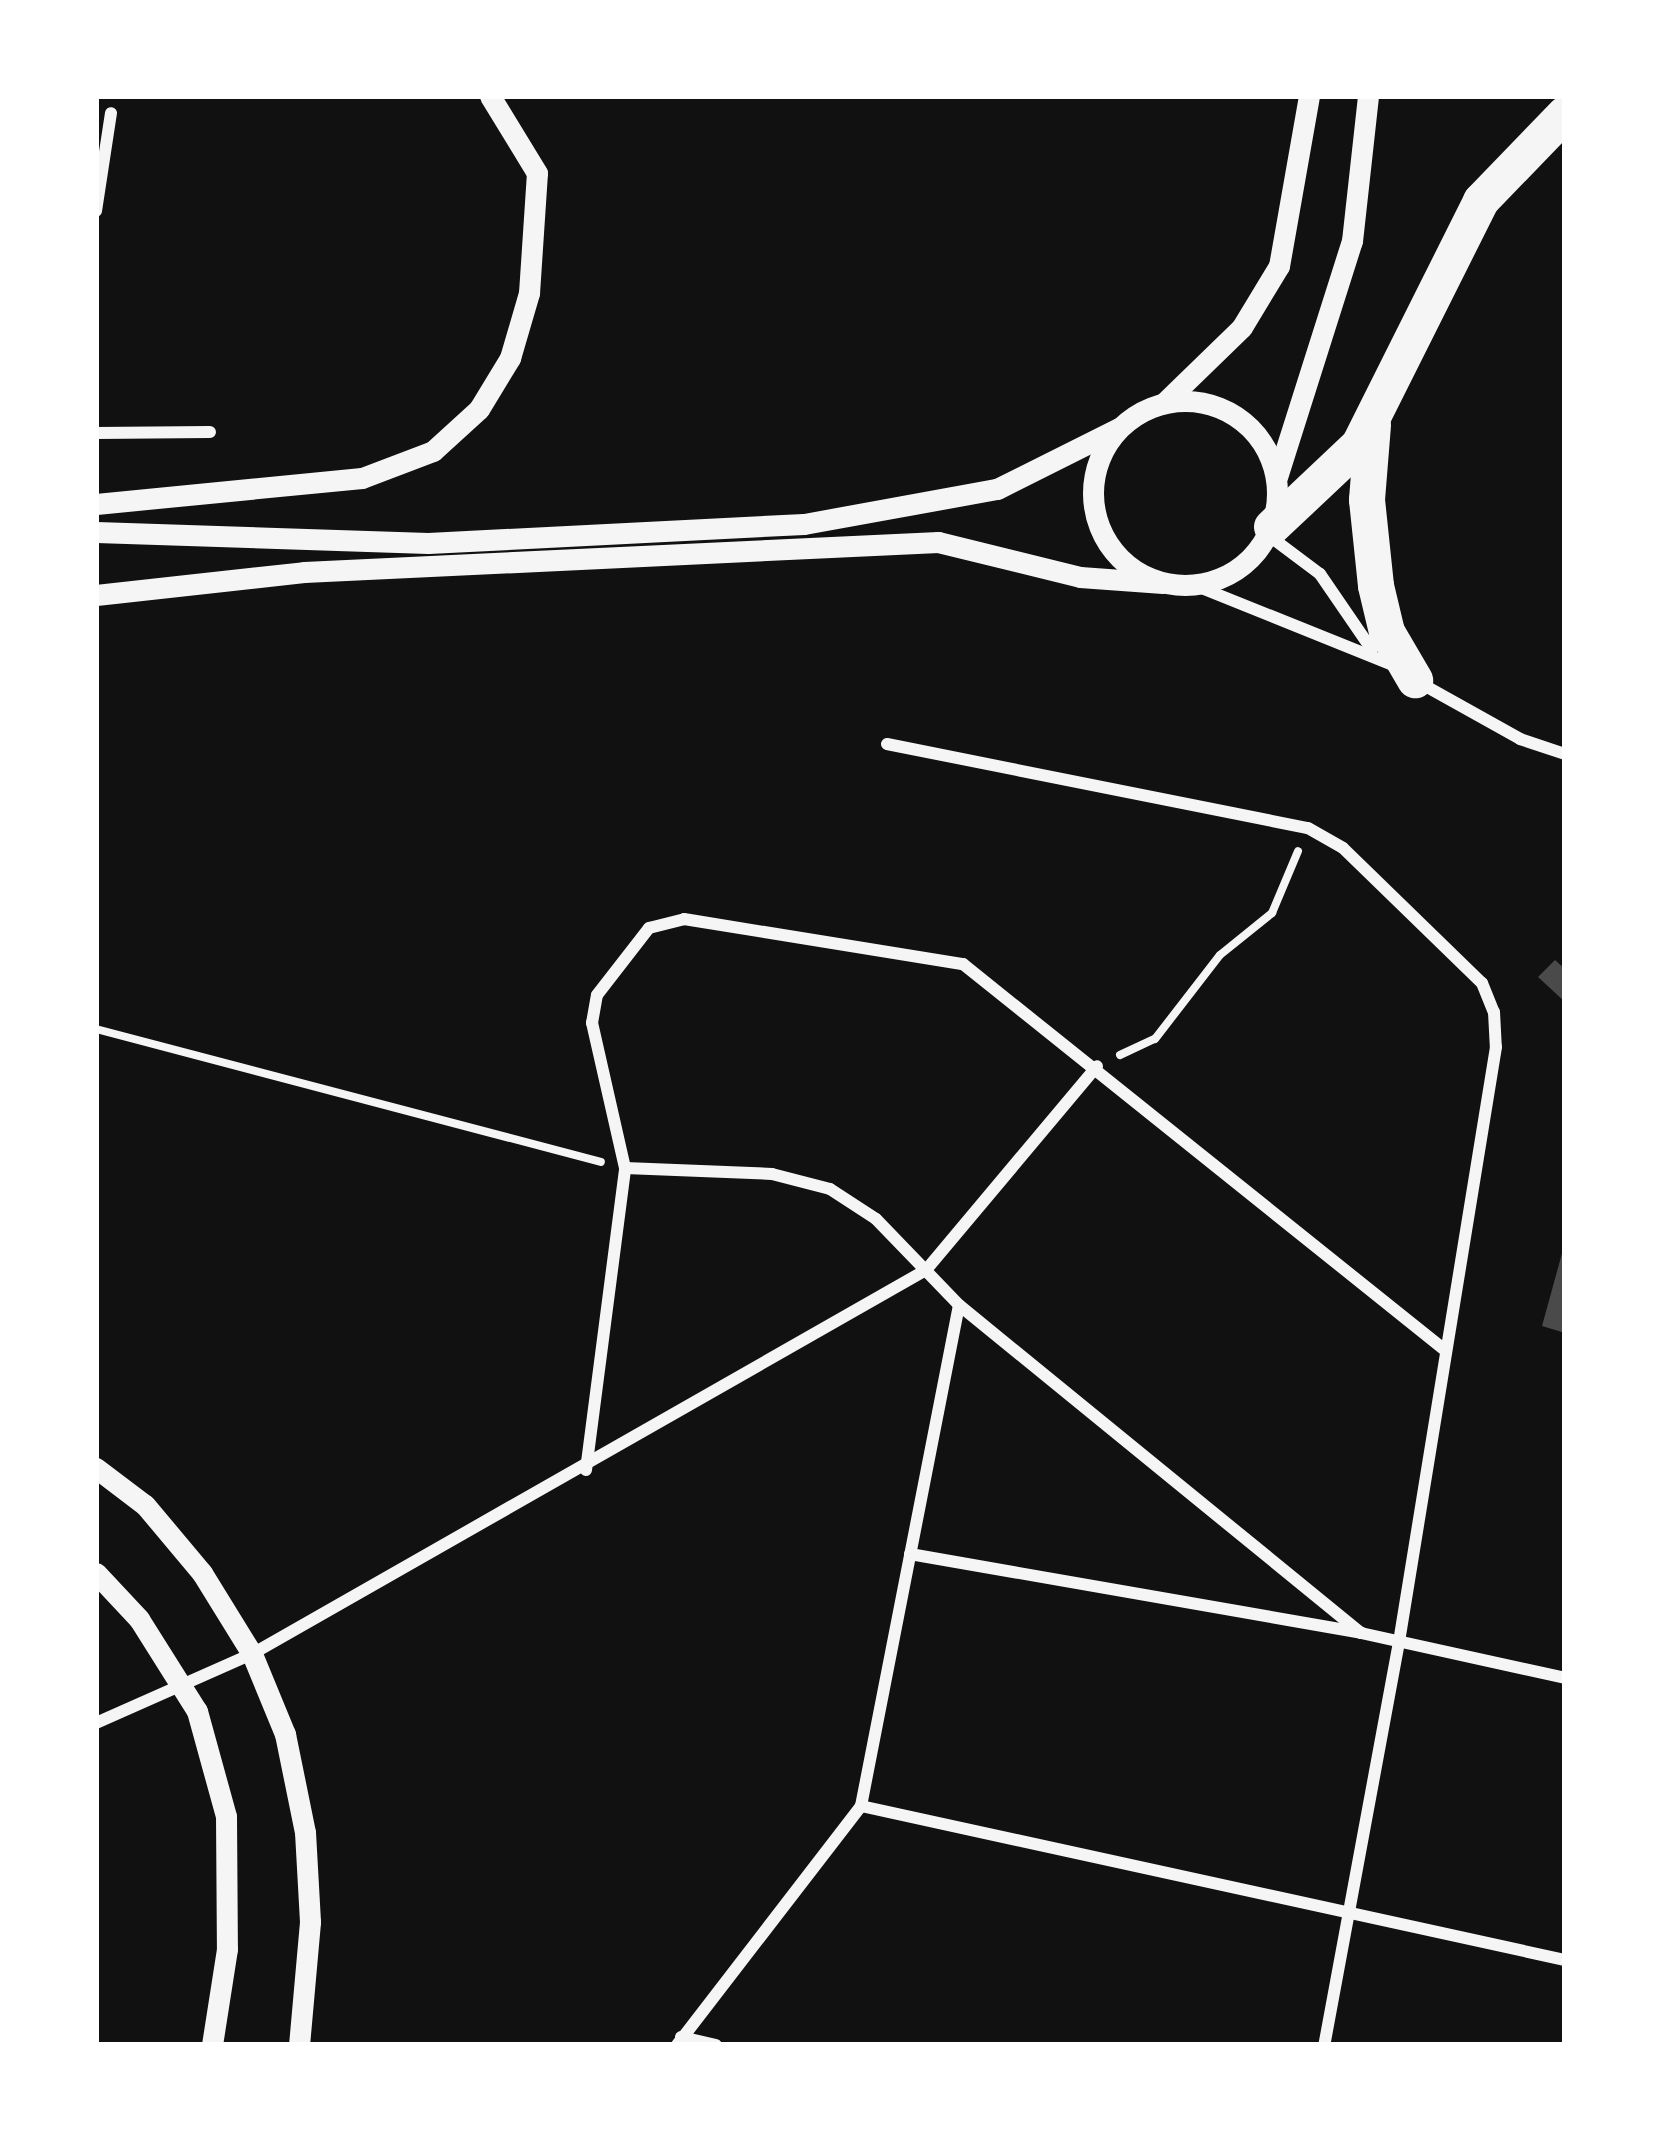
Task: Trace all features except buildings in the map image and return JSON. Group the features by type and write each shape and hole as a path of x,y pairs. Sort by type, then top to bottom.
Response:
{"highway":[{"path":"1270,531 1342,466 1374,422 1481,201 1565,114"},
{"path":"1374,422 1367,500 1376,586 1387,632 1415,680"}],"street":[{"path":"96,504 164,503 362,478 434,451 479,409 510,358 529,293 538,173 490,96"},
{"path":"96,532 428,543 804,524 997,489 1165,402 1263,298 1291,232 1309,96"},
{"path":"1194,586 1250,560 1270,531 1277,477 1339,297 1368,96"},
{"path":"96,211 111,113"},
{"path":"1165,402 1224,409 1249,426 1277,477"},
{"path":"1119,428 1093,477 1096,518 1115,555 1163,583"},
{"path":"96,433 210,433"},
{"path":"1270,531 1320,574 1372,651"},
{"path":"96,595 304,572 938,542 1080,578 1194,586 1372,651 1520,739 1565,754"},
{"path":"887,744 1308,828 1343,848 1482,983 1494,1012 1496,1047 1399,1642 1324,2045"},
{"path":"586,1470 626,1168 592,1023 597,995 649,928 684,919 962,964 1097,1066 1446,1351"},
{"path":"96,1723 252,1654 586,1470 926,1270 1097,1066"},
{"path":"626,1168 772,1174 830,1190 876,1219 958,1305 1361,1633"},
{"path":"679,2041 861,1805 958,1305"},
{"path":"96,1468 145,1505 202,1573 252,1654 285,1734 305,1832 310,1922 299,2045"},
{"path":"910,1554 1361,1633 1565,1678"},
{"path":"96,1573 183,1686 226,1816 227,1948 212,2045"},
{"path":"861,1805 1565,1960"},
{"path":"679,2041 716,2045"}],"path":[{"path":"1097,1066 1155,1040 1220,955 1272,913 1308,828"},
{"path":"96,1029 626,1168"}]}
